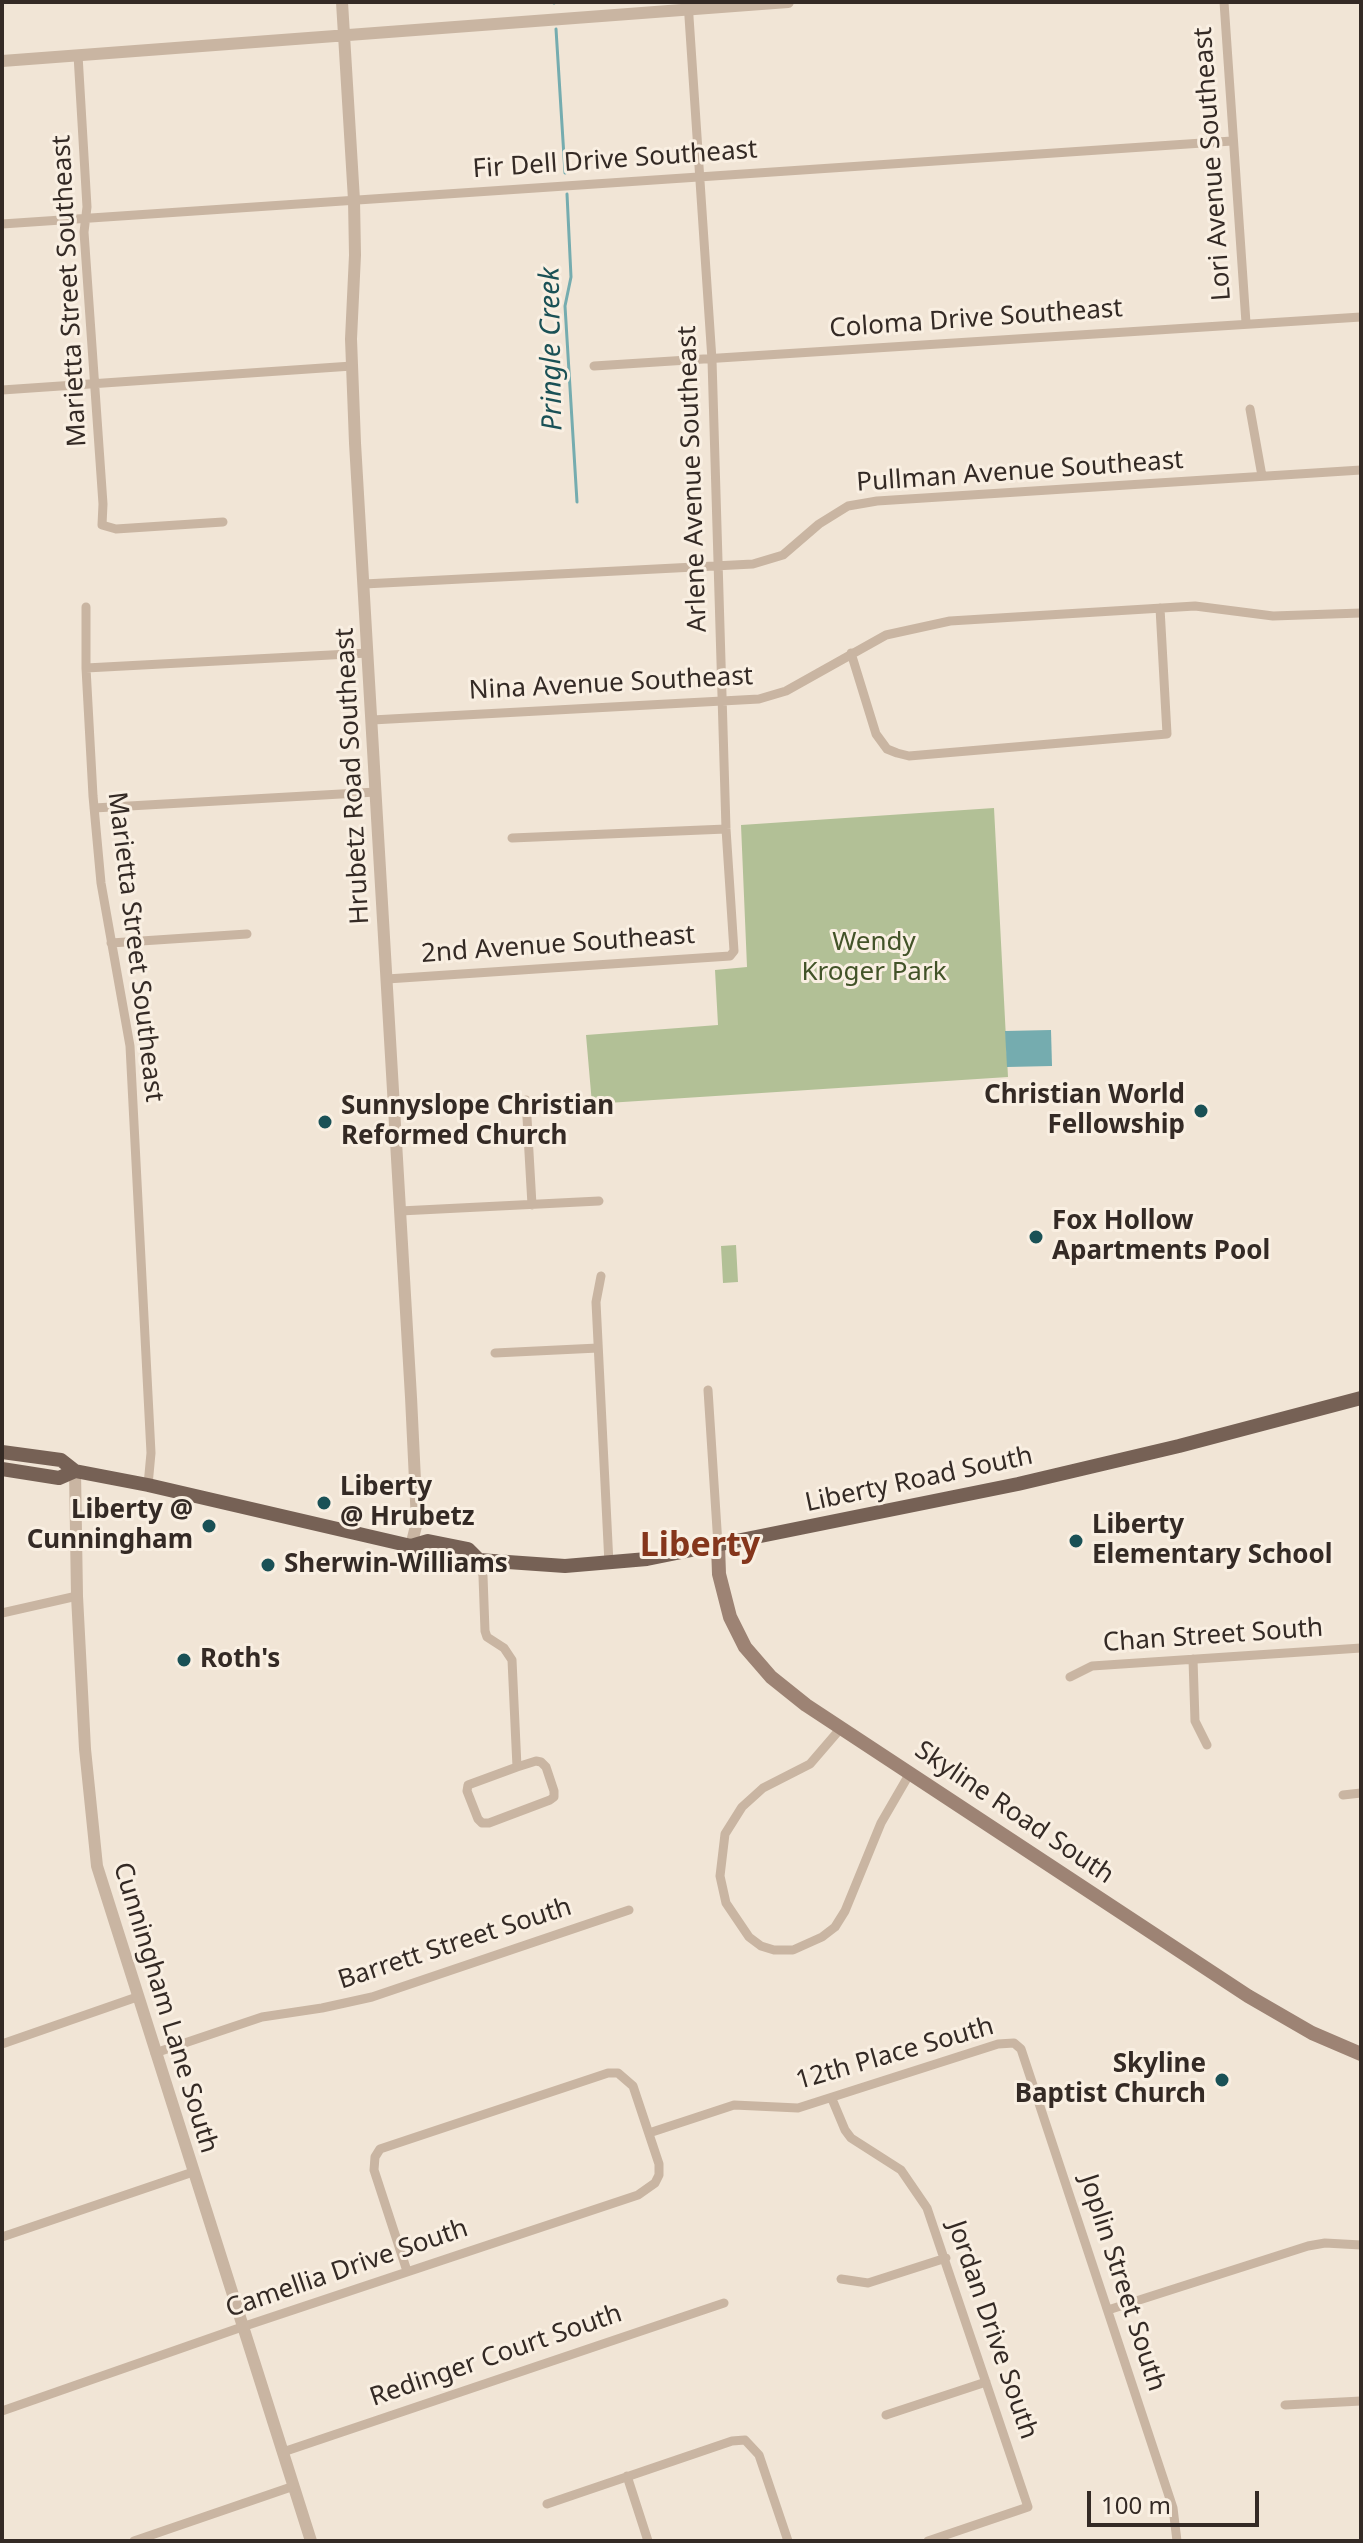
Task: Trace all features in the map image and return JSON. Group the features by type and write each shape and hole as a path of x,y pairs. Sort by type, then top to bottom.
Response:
{"main road":[{"name":"Liberty Road South","path":"2,1452 61,1460 75,1471 411,1546 428,1541 468,1549 479,1560 544,1566 609,1564 1057,1476 1361,1398"},
{"name":"Liberty Road South","path":"2,1469 59,1478 75,1471"},
{"name":"Skyline Road South","path":"718,1545 719,1574 728,1611 745,1647 771,1677 841,1728 1248,1996 1312,2033 1361,2054"}],"street":[{"name":"Hrubetz Road Southeast","path":"342,2 354,200 352,366 417,1522 411,1546"},
{"path":"2,61 688,6 788,2"},
{"name":"Lori Avenue Southeast","path":"1224,2 1246,323"},
{"name":"Arlene Avenue Southeast","path":"688,6 712,360 732,955"},
{"name":"Marietta Street Southeast","path":"78,55 86,218 84,232 96,384 102,525 116,529 223,522"},
{"name":"Fir Dell Drive Southeast","path":"2,224 1232,141"},
{"name":"Coloma Drive Southeast","path":"594,366 1361,317"},
{"path":"2,390 352,366"},
{"path":"1250,409 1262,476"},
{"name":"Pullman Avenue Southeast","path":"364,584 768,562 783,555 833,514 859,503 1361,470"},
{"name":"Nina Avenue Southeast","path":"372,720 759,699 786,691 886,635 932,623 1195,606 1292,617 1361,613"},
{"name":"Marietta Street Southeast","path":"86,607 86,668 101,883 130,1046 151,1453 148,1485"},
{"path":"851,653 876,734 887,749 897,753 909,756 1167,734 1160,608"},
{"path":"86,668 368,653"},
{"path":"94,808 376,792"},
{"path":"512,838 726,829"},
{"path":"111,943 247,934"},
{"name":"2nd Avenue Southeast","path":"387,979 732,955"},
{"path":"526,1100 532,1205"},
{"path":"400,1211 599,1201"},
{"path":"601,1276 596,1302 609,1564"},
{"path":"495,1353 598,1348"},
{"path":"708,1390 718,1545"},
{"name":"Cunningham Lane South","path":"75,1471 77,1596 86,1762 93,1841 104,1893 311,2541"},
{"path":"479,1560 486,1634 504,1648 512,1660 517,1767"},
{"path":"2,1613 77,1596"},
{"name":"Chan Street South","path":"1070,1677 1092,1666 1361,1648"},
{"path":"1193,1659 1195,1721 1207,1745"},
{"path":"841,1728 810,1764 763,1788 742,1807 725,1834 720,1876 726,1903 749,1937 761,1946 793,1950 822,1937 835,1927 845,1911 881,1823 910,1773"},
{"path":"541,1762 546,1767 554,1797 482,1823 472,1805 468,1785 517,1767 541,1762"},
{"path":"1343,1795 1361,1793"},
{"name":"Barrett Street South","path":"155,2053 262,2017 372,1997 629,1910"},
{"path":"2,2044 137,1997"},
{"name":"12th Place South","path":"649,2133 734,2105 798,2108 998,2044 1014,2043"},
{"name":"Joplin Street South","path":"1014,2043 1026,2060 1173,2508 1177,2541"},
{"path":"407,2271 374,2170 375,2157 380,2149 608,2073 618,2073 633,2086 649,2133"},
{"name":"Jordan Drive South","path":"832,2099 841,2123 851,2138 888,2161 912,2183 927,2208 1028,2507 928,2541"},
{"name":"Camellia Drive South","path":"2,2411 638,2195 655,2183 659,2175 659,2164 649,2133"},
{"path":"2,2237 193,2172"},
{"path":"1108,2310 1308,2246 1325,2243 1361,2245"},
{"path":"841,2279 868,2283 946,2258"},
{"name":"Redinger Court South","path":"283,2452 724,2303"},
{"path":"886,2415 986,2382"},
{"path":"1285,2405 1361,2401"},
{"path":"547,2504 732,2441 745,2440 759,2455 788,2541"},
{"path":"627,2476 648,2541"},
{"path":"134,2541 294,2486"}],"green space":[{"name":"Wendy Kroger Park","path":"994,808 1008,1077 592,1104 586,1035 718,1025 715,970 747,967 741,825"},
{"path":"736,1245 738,1282 723,1283 721,1246"}],"water":[{"path":"1051,1030 1052,1066 1007,1067 1005,1031"}],"waterway":[{"name":"Pringle Creek","path":"556,29 565,173"},
{"name":"Pringle Creek","path":"567,194 571,277 565,306 577,502"}],"place":[{"name":"Christian World Fellowship","path":"1201,1111"},
{"name":"Sunnyslope Christian Reformed Church","path":"325,1122"},
{"name":"Fox Hollow Apartments Pool","path":"1036,1237"},
{"name":"Liberty @ Hrubetz","path":"324,1503"},
{"name":"Liberty @ Cunningham","path":"209,1526"},
{"name":"Liberty Elementary School","path":"1076,1541"},
{"name":"Sherwin-Williams","path":"268,1565"},
{"name":"Roth's","path":"184,1660"},
{"name":"Skyline Baptist Church","path":"1222,2080"}],"district":[{"name":"Liberty","path":"700,1546"}]}
